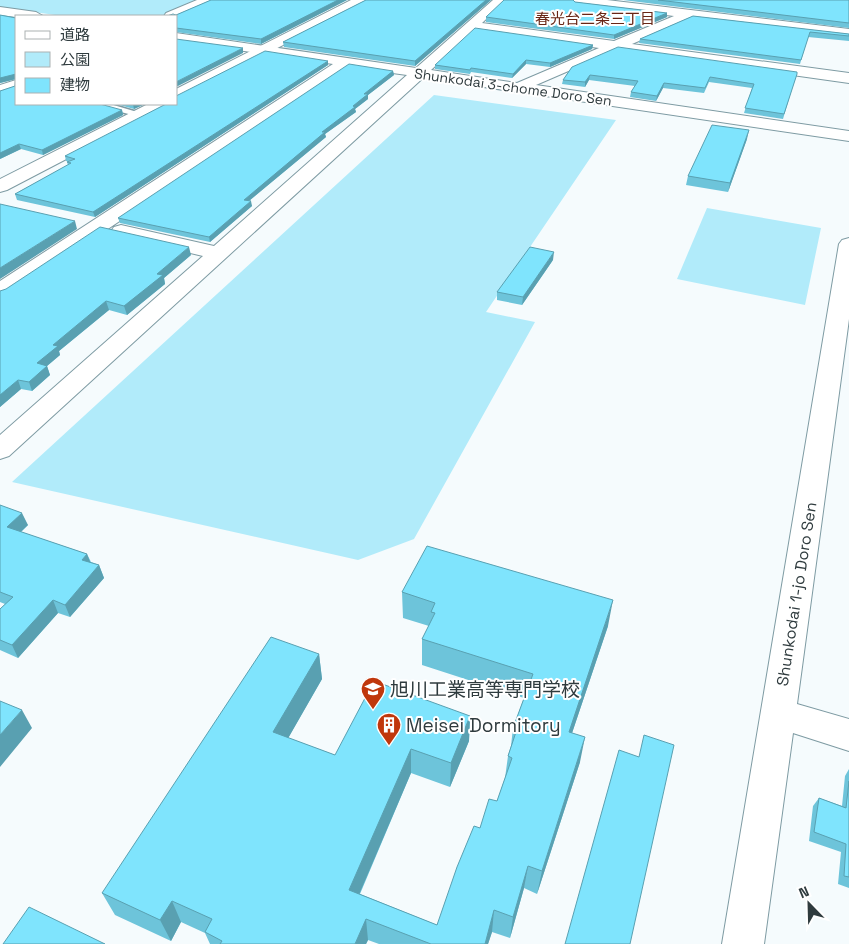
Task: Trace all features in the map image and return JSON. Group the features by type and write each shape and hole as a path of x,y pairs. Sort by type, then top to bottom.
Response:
{"street":[{"path":"173,15 208,0"},
{"path":"178,94 361,0"},
{"path":"0,450 500,0"},
{"path":"575,0 620,3 691,14 849,33"},
{"path":"519,87 718,4"},
{"path":"0,11 21,15"},
{"path":"0,25 15,20"},
{"path":"472,26 849,78"},
{"name":"Shunkodai 3-chome Doro Sen","path":"178,37 849,136"},
{"path":"0,291 346,62"},
{"path":"0,91 15,84"},
{"path":"0,186 158,105"},
{"path":"77,222 219,254"},
{"name":"Shunkodai 1-jo Doro Sen","path":"743,944 777,713 844,317 849,244"},
{"path":"777,713 849,735"}],"lane":[{"path":"105,105 140,114"}],"green space":[{"path":"0,0 202,0 166,15 55,15 0,7"},
{"path":"434,95 616,120 486,312 535,322 414,539 358,560 12,482"},
{"path":"707,208 821,228 805,305 677,279"}],"building":[{"path":"211,0 338,0 261,39 178,28 178,15 176,15"},
{"path":"366,0 486,0 415,61 283,42"},
{"path":"504,0 573,0 575,2 667,13 614,35 486,17"},
{"path":"658,0 849,0 849,23"},
{"path":"0,15 15,18 15,74 0,78"},
{"path":"693,16 849,34 849,36 810,32 801,60 640,39"},
{"path":"475,28 593,45 550,63 526,60 513,74 435,65"},
{"path":"178,39 243,48 178,81"},
{"path":"618,47 797,72 797,74 784,114 745,108 754,84 710,77 705,88 664,83 657,96 631,92 638,81 590,75 585,82 563,80 572,67"},
{"path":"265,51 328,61 93,212 15,194 75,159 65,156 164,105 178,105 178,95"},
{"path":"349,64 393,71 364,94 368,94 353,106 355,107 322,132 325,132 244,200 251,201 209,237 118,218"},
{"path":"15,86 15,105 104,105 122,110 42,150 19,144 0,153 0,91"},
{"path":"712,125 749,130 730,183 688,176"},
{"path":"0,204 75,221 0,268"},
{"path":"100,227 189,247 157,274 163,275 124,306 106,301 53,345 58,346 37,363 47,366 29,382 18,380 0,395 0,291 6,289"},
{"path":"530,247 554,252 523,297 497,292"},
{"path":"0,505 22,513 7,527 87,554 82,560 99,565 65,605 53,600 12,645 0,640 0,609 13,597 0,592"},
{"path":"427,546 613,600 569,732 585,737 542,871 528,866 513,917 494,910 485,944 431,944 366,919 355,944 220,944 222,941 205,932 212,919 172,901 160,920 102,893 271,637 319,654 273,732 335,755 374,681 470,716 451,763 411,749 349,890 437,925 457,867 474,826 480,828 489,799 497,801 512,758 508,756 517,729 513,728 533,674 422,639 435,613 431,612 435,603 402,592"},
{"path":"0,701 22,710 0,735"},
{"path":"644,735 674,745 630,944 565,944 619,750 639,757"},
{"path":"849,781 849,877 844,876 846,844 814,832 819,798 846,808"},
{"path":"29,907 105,944 3,944"}],"place":[{"name":"旭川工業高等専門学校","path":"373,710"},
{"name":"Meisei Dormitory","path":"389,746"}],"district":[{"name":"春光台二条三丁目","path":"595,19"}]}
